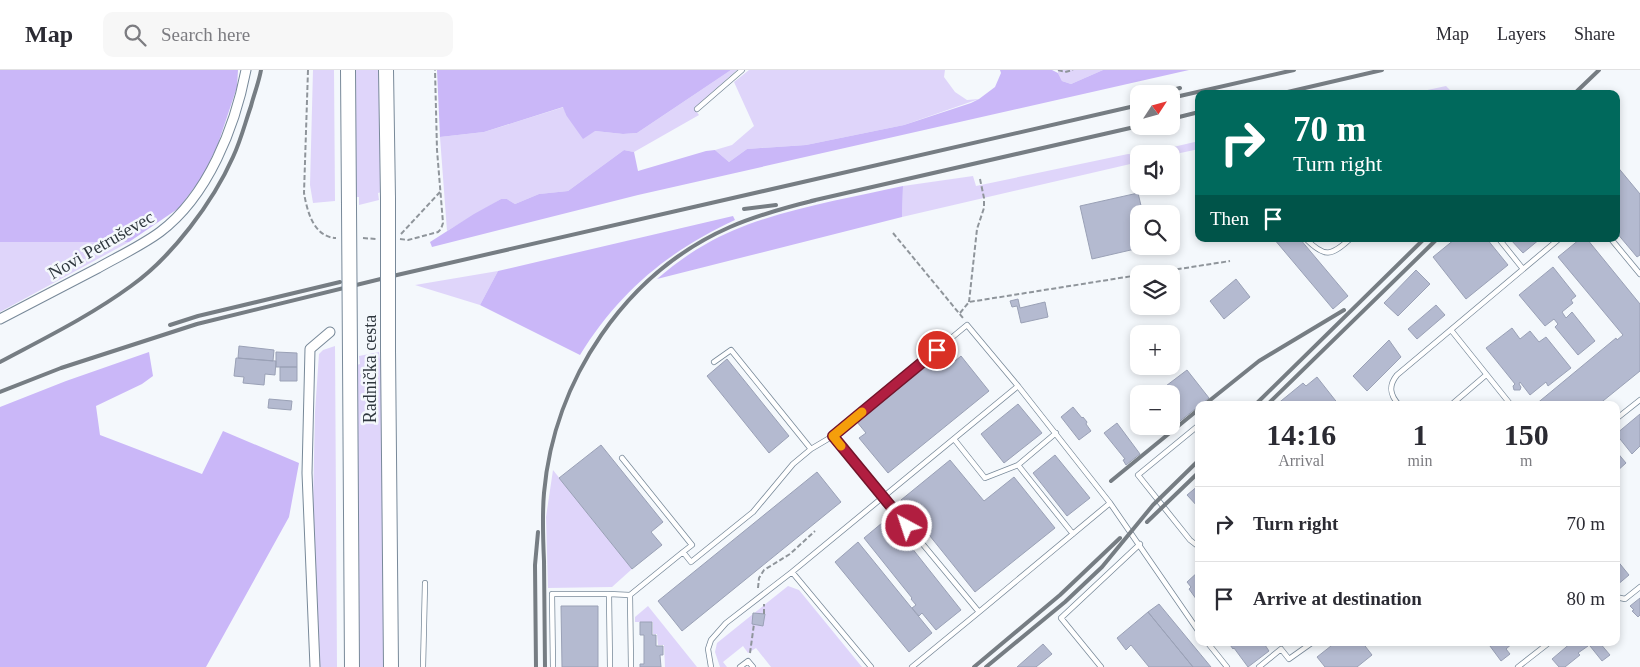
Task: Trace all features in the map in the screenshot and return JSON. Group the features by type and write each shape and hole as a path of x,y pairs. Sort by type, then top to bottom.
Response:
{"main road":[{"name":"Radnička cesta","path":"348,70 352,667"},
{"name":"Radnička cesta","path":"386,70 391,667"}],"street":[{"name":"Novi Petruševec","path":"0,320 133,249 160,232 174,220 210,174 236,110 246,70"},
{"path":"315,667 306,473 310,348 330,332"}],"lane":[{"path":"697,110 742,70"},
{"path":"1309,242 1319,251 1327,254 1334,252 1346,242"},
{"path":"1501,242 1523,269"},
{"path":"1395,401 1391,392 1392,380 1555,242"},
{"path":"1614,242 1640,274"},
{"path":"683,552 692,562 753,512 793,464 811,449 833,436 967,325 1056,433 1110,503 1195,626"},
{"path":"1451,330 1507,401"},
{"path":"714,362 731,350 811,449"},
{"path":"1456,401 1486,376"},
{"path":"711,667 708,649 711,640 726,624 1018,386"},
{"path":"1620,416 1640,400"},
{"path":"1195,428 1138,475 1195,544"},
{"path":"954,438 985,478 1018,465 1056,433"},
{"path":"833,436 979,612"},
{"path":"553,667 552,594 630,595 692,545 622,458"},
{"path":"1018,465 1073,534"},
{"path":"912,667 1110,503"},
{"path":"1101,667 1061,618 1140,544"},
{"path":"792,572 871,667"},
{"path":"423,667 425,582"},
{"path":"1620,598 1625,599 1640,587"},
{"path":"609,594 610,667"},
{"path":"630,595 631,667"},
{"path":"1210,646 1227,667"},
{"path":"1279,646 1289,659 1307,646"},
{"path":"1518,667 1545,646"},
{"path":"1258,667 1281,649"},
{"path":"740,667 748,661 751,665"}],"path":[{"path":"1058,70 1066,72 1073,70"},
{"path":"960,313 969,302 977,229 984,208 980,179"},
{"path":"395,239 440,192"},
{"path":"893,233 960,313 967,325"},
{"path":"1180,269 1230,261"},
{"path":"969,302 1130,276"},
{"path":"764,614 764,602 758,588 761,574 790,554 815,531"},
{"path":"751,665 754,624"}],"shaded area":[{"path":"0,70 238,70 237,87 218,144 203,176 179,208 129,242 0,242"},
{"path":"313,70 334,70 335,201 313,203 310,185"},
{"path":"354,70 381,70 382,192 378,193 379,200 359,205 359,197 356,197"},
{"path":"437,70 731,70 637,133 623,134 595,131 583,139 566,115 563,107 484,132 440,137"},
{"path":"731,70 737,70 694,108 699,115 634,152 624,150 568,191 539,194 515,204 507,199 501,199 447,231 440,137 484,132 564,107 566,115 595,131 623,134 637,133"},
{"path":"749,70 945,70 944,77 955,92 967,100 979,99 904,125 806,145 747,149 729,162 715,150 732,145 754,126 734,82"},
{"path":"1000,70 1052,70 1058,73 1062,81 1071,84 1103,70 1189,70 638,195 432,247 430,242 501,199 507,199 515,204 539,194 568,191 624,150 634,152 638,171 706,151 715,150 729,162 747,149 806,145 904,125 979,99 995,87 1001,73"},
{"path":"1058,70 1103,70 1071,84 1062,81"},
{"path":"1446,86 1450,90 1428,90"},
{"path":"1195,142 1195,150 1180,153 1180,145"},
{"path":"1130,154 1130,164 902,217 903,186 973,176 976,186"},
{"path":"903,186 902,217 657,279 680,260 699,248 751,223 802,208"},
{"path":"733,216 735,220 688,245 647,276 611,312 580,355 480,305 498,271"},
{"path":"0,242 129,242 0,312"},
{"path":"498,271 480,305 415,285"},
{"path":"335,346 337,667 320,667 313,506 315,412 319,354 323,350"},
{"path":"149,352 153,376 142,384 96,406 100,435 202,474 223,431 299,463 289,517 206,667 0,667 0,407 66,381"},
{"path":"379,352 380,359 383,359 385,667 359,667 357,365 360,364 359,356"},
{"path":"553,470 632,569 612,587 548,588 546,517"},
{"path":"788,586 799,590 862,667 771,667 756,648 748,653 743,646 723,662 727,667 720,667 715,652 717,643"},
{"path":"648,606 697,667 665,667 664,645 658,645 657,634 653,634 653,622 635,622 635,617"}],"building":[{"path":"1620,170 1640,194 1640,255 1637,257 1620,237"},
{"path":"1130,195 1138,195 1141,205 1130,205 1130,250 1092,259 1080,206"},
{"path":"1277,242 1303,242 1348,296 1333,309"},
{"path":"1451,242 1489,242 1508,265 1466,299 1433,257"},
{"path":"1513,242 1536,242 1523,253"},
{"path":"1576,242 1589,242 1640,304 1640,371 1603,401 1540,401 1616,338 1617,340 1623,335 1558,257"},
{"path":"1553,267 1576,296 1571,300 1573,303 1562,312 1566,318 1572,312 1595,341 1578,355 1555,327 1558,324 1554,319 1545,326 1519,295"},
{"path":"1416,270 1430,284 1398,316 1384,303"},
{"path":"1236,279 1250,297 1224,319 1210,301"},
{"path":"1018,299 1020,308 1045,302 1048,317 1021,323 1017,306 1012,307 1010,301"},
{"path":"1436,305 1445,315 1417,339 1408,329"},
{"path":"1512,328 1520,339 1530,331 1539,342 1546,337 1571,368 1548,386 1546,382 1530,395 1520,382 1520,390 1514,390 1513,386 1515,384 1486,348"},
{"path":"1389,340 1401,357 1367,391 1353,376"},
{"path":"239,346 274,350 273,361 238,358"},
{"path":"947,350 955,361 961,356 989,391 888,473 859,438 866,433 857,422"},
{"path":"276,352 297,353 297,367 276,367"},
{"path":"236,358 276,361 275,375 265,374 264,385 243,383 244,377 234,376"},
{"path":"727,359 789,436 769,453 707,376"},
{"path":"280,367 297,367 297,381 280,381"},
{"path":"1187,370 1209,398 1205,401 1195,401 1195,409 1180,421 1180,385 1167,385"},
{"path":"1317,377 1336,401 1281,401 1303,383 1306,386"},
{"path":"269,399 292,401 291,410 268,408"},
{"path":"1018,404 1042,433 1004,463 981,434"},
{"path":"1073,407 1087,422 1086,424 1091,431 1079,440 1061,417"},
{"path":"1640,414 1640,446 1632,454 1620,439 1620,431"},
{"path":"1117,423 1140,454 1126,465 1123,460 1125,459 1104,433"},
{"path":"601,445 663,522 651,532 662,545 632,569 559,478"},
{"path":"1055,455 1090,498 1067,516 1033,473"},
{"path":"1620,456 1626,463 1620,468"},
{"path":"950,460 984,501 1014,477 1055,528 975,592 901,500"},
{"path":"817,472 841,502 682,631 658,601"},
{"path":"1195,488 1195,504 1187,495"},
{"path":"888,518 961,610 936,630 922,613 919,616 912,608 916,605 912,598 864,538"},
{"path":"858,542 932,633 909,652 835,562"},
{"path":"1620,564 1629,575 1620,583"},
{"path":"1195,575 1195,597 1189,589 1191,587 1187,582"},
{"path":"1640,598 1640,615 1638,617 1630,606"},
{"path":"1159,604 1211,667 1193,667 1148,612"},
{"path":"561,606 598,606 598,667 562,667"},
{"path":"1148,612 1193,667 1149,667 1131,645 1126,650 1117,638"},
{"path":"753,613 765,614 763,626 752,624"},
{"path":"640,622 652,622 652,635 656,635 656,646 663,646 663,655 660,655 661,667 640,667 640,664 644,664 644,635 640,635"},
{"path":"1043,644 1052,654 1036,667 1017,667"},
{"path":"1231,646 1266,646 1269,651 1248,667"},
{"path":"1331,646 1365,646 1372,655 1357,667 1325,667 1317,657"},
{"path":"1490,646 1509,646 1506,649 1510,654 1501,661"},
{"path":"1567,646 1588,646 1578,653 1580,655 1565,667 1559,667 1552,659"},
{"path":"1590,646 1602,646 1610,655 1602,661"}],"railway":[{"path":"0,362 67,326 115,297 146,274 176,244 203,210 225,174 241,138 261,70"},
{"path":"1206,90 1294,70"},
{"path":"1296,90 1382,70"},
{"path":"1578,90 1599,70"},
{"path":"1180,96 1195,93"},
{"path":"0,392 61,368 197,324 397,275 1130,107"},
{"path":"1180,117 1195,113"},
{"path":"811,201 1130,128"},
{"path":"545,667 544,493 551,451 563,410 580,371 601,335 628,302 658,272 692,247 730,227 816,200"},
{"path":"744,209 776,205"},
{"path":"1259,401 1421,242"},
{"path":"1271,401 1434,242"},
{"path":"170,325 198,316 340,282"},
{"path":"1209,401 1259,361 1344,310"},
{"path":"1111,481 1195,412"},
{"path":"986,667 1065,602 1102,567 1153,505 1195,464"},
{"path":"1147,522 1195,476"},
{"path":"536,667 535,565 538,532"},
{"path":"974,667 1060,595 1120,538"}],"slow traffic":[{"path":"841,446 833,436 862,412"}],"route":[{"path":"907,526 833,436 937,350"}]}
